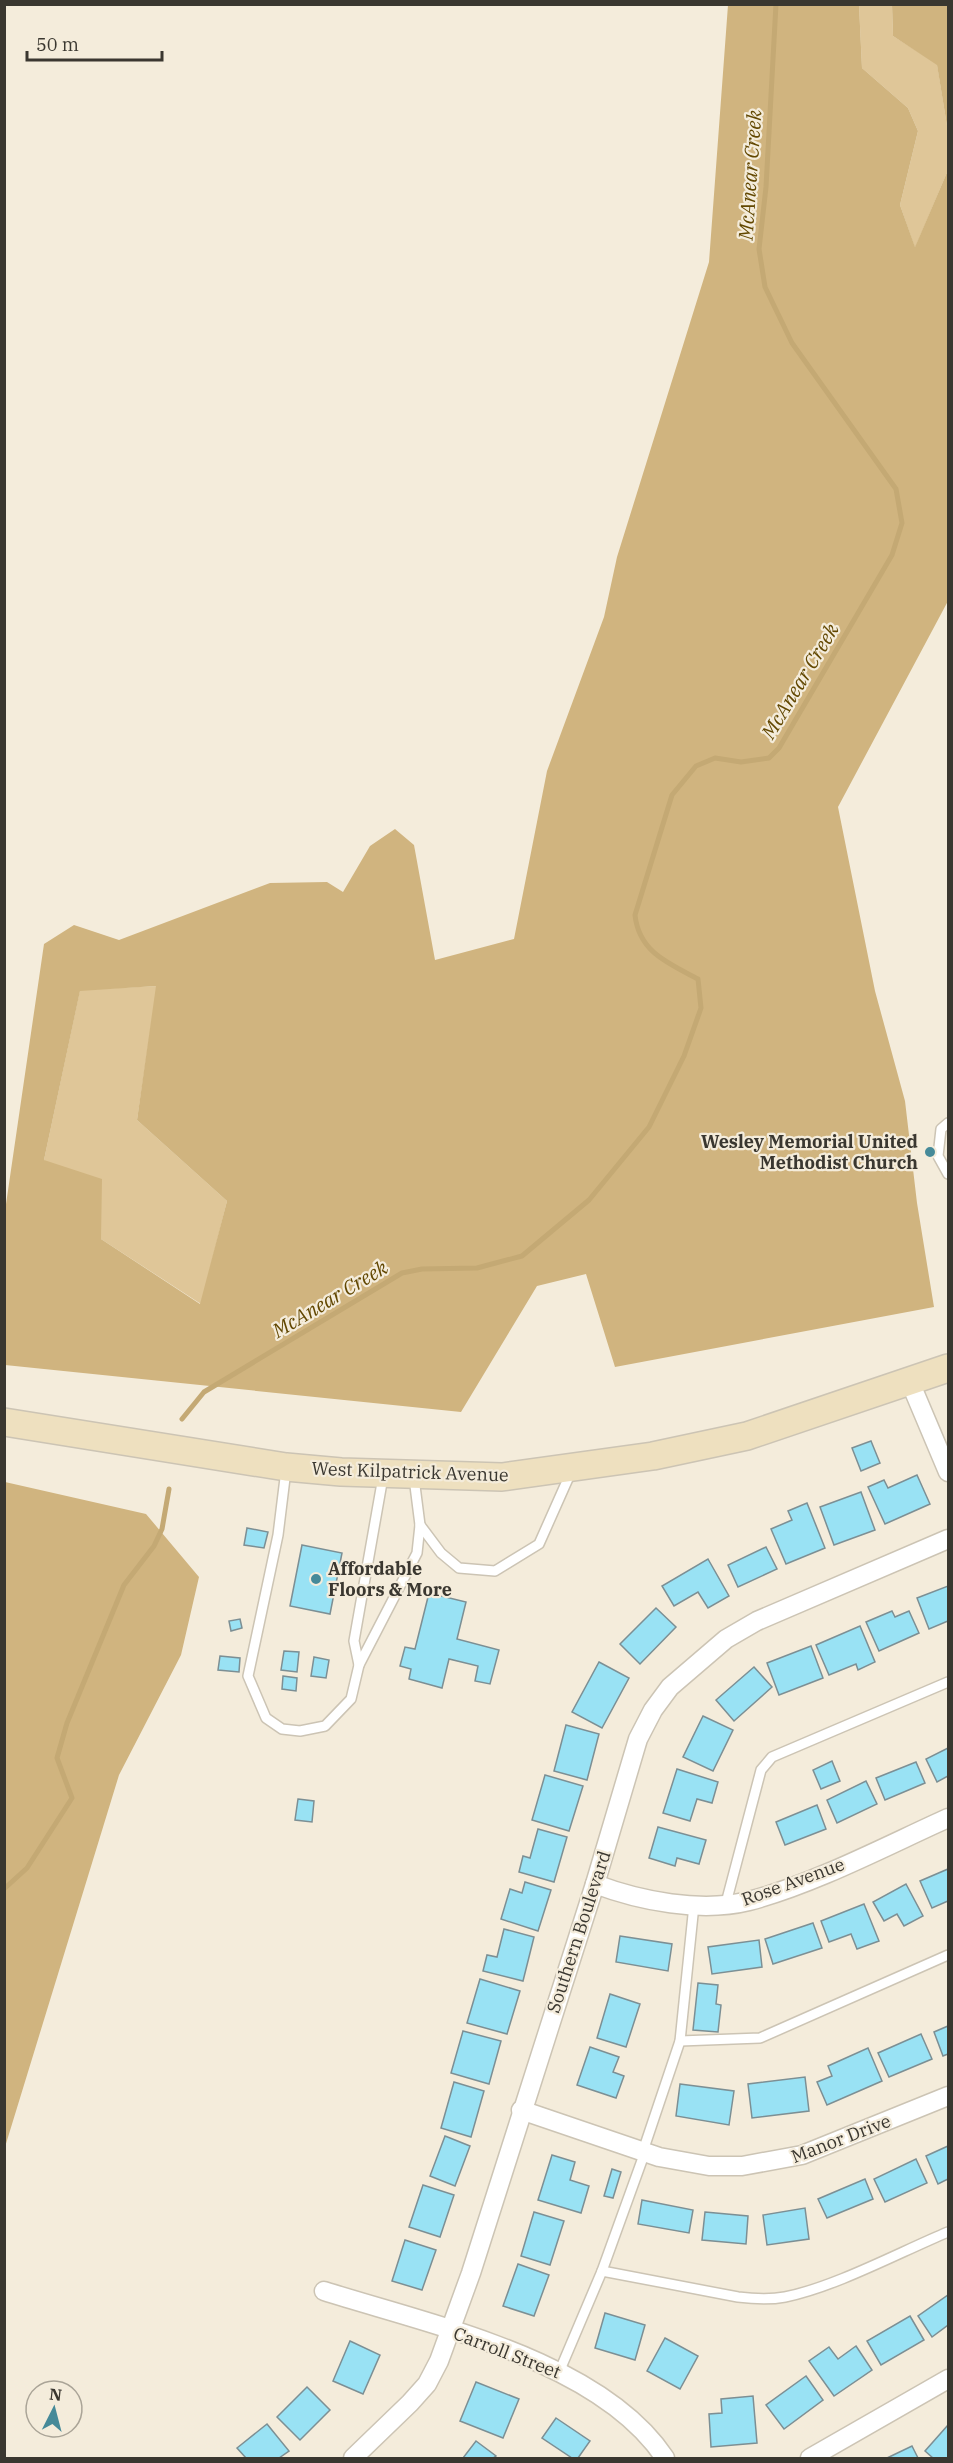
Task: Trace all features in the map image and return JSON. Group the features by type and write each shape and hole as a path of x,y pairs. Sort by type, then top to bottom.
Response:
{"main road":[{"name":"West Kilpatrick Avenue","path":"4,1422 286,1467 414,1476 502,1477 653,1456 747,1436 948,1368"}],"street":[{"path":"910,1382 948,1472"},
{"name":"Southern Boulevard","path":"353,2458 427,2384 451,2331 595,1884 638,1738 653,1710 670,1687 726,1639 757,1621 948,1539"},
{"name":"Rose Avenue","path":"595,1884 650,1900 694,1905 747,1902 808,1880 948,1818"},
{"name":"Manor Drive","path":"521,2110 680,2162 709,2166 771,2163 836,2143 948,2096"},
{"name":"Carroll Street","path":"324,2291 451,2331 560,2370 604,2399 634,2423 665,2458"},
{"path":"810,2458 948,2379"}],"lane":[{"path":"948,1123 941,1129 938,1156 948,1174"},
{"path":"286,1467 278,1535 248,1676 266,1718 282,1729 300,1731 325,1726 351,1699 359,1665 417,1553 420,1525 414,1476"},
{"path":"420,1525 441,1552 459,1568 495,1571 539,1544 572,1469"},
{"path":"359,1665 354,1641 383,1474"},
{"path":"726,1903 761,1770 772,1756 948,1682"},
{"path":"560,2370 602,2271 680,2041 694,1905"},
{"path":"680,2041 760,2038 948,1955"},
{"path":"602,2271 738,2297 759,2300 784,2298 816,2288 948,2232"}],"shaded area":[{"path":"728,5 859,5 862,68 908,108 918,131 900,205 915,247 948,170 948,601 838,807 875,991 905,1101 917,1203 934,1307 615,1367 586,1274 537,1286 461,1412 5,1365 5,1211 44,944 74,925 119,940 270,883 327,882 343,892 370,846 395,829 414,845 435,960 514,939 547,771 604,617 617,557 709,262","holes":["156,986 137,1120 227,1201 200,1304 101,1239 102,1179 44,1160 80,991"]},
{"path":"859,5 892,5 893,36 937,64 948,132 948,170 915,248 900,205 918,131 908,108 862,68"},
{"path":"892,5 948,5 948,132 937,65 893,36"},
{"path":"157,986 137,1120 227,1201 201,1304 101,1239 44,1160 80,990"},
{"path":"5,1482 146,1514 199,1577 181,1655 119,1775 5,2147"}],"building":[{"path":"871,1441 880,1463 861,1471 852,1448"},
{"path":"917,1475 930,1504 885,1524 868,1487 884,1480 888,1488"},
{"path":"861,1492 875,1530 834,1545 820,1507"},
{"path":"807,1503 825,1548 786,1564 771,1529 792,1520 788,1511"},
{"path":"247,1528 268,1532 264,1548 244,1545"},
{"name":"Affordable Floors & More","path":"302,1545 342,1553 330,1614 290,1606"},
{"path":"766,1547 777,1569 738,1587 728,1565"},
{"path":"708,1559 729,1596 708,1608 698,1592 674,1606 662,1586"},
{"path":"948,1586 948,1621 929,1629 917,1598"},
{"path":"429,1593 466,1602 457,1639 499,1650 490,1684 475,1681 478,1666 449,1659 442,1688 409,1679 411,1669 400,1666 405,1647 415,1649"},
{"path":"656,1608 676,1627 640,1664 620,1644"},
{"path":"892,1611 895,1617 909,1611 919,1633 879,1651 866,1622"},
{"path":"240,1619 242,1628 231,1631 229,1621"},
{"path":"860,1626 875,1662 858,1670 856,1664 829,1675 816,1645"},
{"path":"811,1646 823,1678 779,1695 767,1663"},
{"path":"284,1651 299,1652 297,1672 281,1670"},
{"path":"220,1656 240,1658 239,1672 218,1670"},
{"path":"314,1657 329,1660 326,1678 311,1676"},
{"path":"599,1662 629,1678 602,1728 572,1712"},
{"path":"754,1667 772,1687 734,1721 716,1700"},
{"path":"283,1676 297,1678 296,1691 282,1689"},
{"path":"703,1716 733,1730 713,1771 683,1757"},
{"path":"566,1725 599,1734 587,1780 554,1771"},
{"path":"948,1748 948,1776 937,1782 926,1759"},
{"path":"832,1761 840,1781 821,1789 813,1770"},
{"path":"916,1762 925,1783 885,1800 876,1778"},
{"path":"677,1769 718,1782 712,1803 697,1799 690,1821 663,1813"},
{"path":"545,1775 583,1786 569,1831 532,1820"},
{"path":"866,1781 877,1804 837,1823 827,1800"},
{"path":"298,1799 314,1801 312,1822 295,1820"},
{"path":"817,1805 826,1829 785,1845 776,1822"},
{"path":"658,1827 706,1840 699,1864 677,1858 675,1866 649,1858"},
{"path":"538,1829 567,1837 554,1882 519,1872 523,1856 530,1858"},
{"path":"948,1869 948,1901 932,1908 920,1881"},
{"path":"525,1882 551,1890 538,1931 501,1919 510,1889 522,1893"},
{"path":"906,1884 923,1916 904,1926 897,1914 884,1921 873,1902"},
{"path":"864,1904 879,1941 857,1949 851,1934 829,1942 821,1921"},
{"path":"813,1923 822,1948 773,1964 765,1939"},
{"path":"504,1929 534,1937 523,1981 483,1971 487,1955 497,1957"},
{"path":"620,1936 672,1944 668,1971 616,1962"},
{"path":"759,1940 762,1967 712,1974 708,1947"},
{"path":"480,1979 520,1991 507,2034 467,2023"},
{"path":"698,1983 718,1985 716,2004 721,2005 718,2032 693,2030"},
{"path":"610,1994 640,2004 626,2047 597,2038"},
{"path":"948,2026 948,2054 943,2056 934,2032"},
{"path":"463,2031 501,2041 489,2084 451,2073"},
{"path":"921,2034 932,2059 889,2077 878,2053"},
{"path":"590,2047 619,2057 613,2072 624,2076 616,2098 577,2085"},
{"path":"868,2048 882,2081 827,2105 817,2082 832,2076 828,2066"},
{"path":"805,2077 809,2111 752,2118 748,2084"},
{"path":"454,2082 484,2091 471,2137 441,2128"},
{"path":"680,2084 734,2091 729,2125 676,2116"},
{"path":"445,2136 470,2146 455,2186 430,2176"},
{"path":"948,2146 948,2179 938,2184 926,2156"},
{"path":"552,2155 575,2162 570,2180 589,2186 581,2213 538,2200"},
{"path":"916,2159 927,2183 885,2202 874,2179"},
{"path":"612,2169 621,2172 613,2198 604,2196"},
{"path":"865,2179 873,2199 827,2218 818,2199"},
{"path":"423,2185 454,2195 440,2237 409,2227"},
{"path":"642,2200 693,2210 689,2233 638,2224"},
{"path":"805,2208 809,2239 767,2245 763,2215"},
{"path":"534,2212 564,2221 550,2265 521,2256"},
{"path":"705,2212 748,2216 746,2244 702,2240"},
{"path":"405,2240 436,2250 422,2290 392,2281"},
{"path":"518,2264 549,2275 534,2316 503,2306"},
{"path":"948,2295 948,2325 932,2337 918,2316"},
{"path":"605,2313 645,2325 635,2360 595,2348"},
{"path":"910,2316 924,2340 881,2365 867,2341"},
{"path":"665,2338 698,2356 680,2389 647,2371"},
{"path":"350,2341 380,2355 363,2394 333,2381"},
{"path":"856,2346 872,2370 834,2396 809,2361 829,2347 838,2359"},
{"path":"806,2376 823,2400 784,2429 766,2405"},
{"path":"476,2382 519,2399 503,2438 460,2421"},
{"path":"307,2387 330,2410 300,2440 277,2417"},
{"path":"753,2396 757,2443 711,2447 709,2414 722,2413 721,2399"},
{"path":"556,2418 590,2441 578,2458 572,2458 542,2438"},
{"path":"267,2424 289,2451 279,2458 246,2458 237,2448"},
{"path":"948,2425 948,2458 933,2458 925,2451"},
{"path":"476,2441 496,2456 493,2458 463,2458"},
{"path":"912,2446 918,2458 887,2458"}],"waterway":[{"name":"McAnear Creek","path":"182,1419 204,1392 402,1273 422,1269 477,1268 522,1256 589,1200 649,1127 684,1056 701,1008 698,979 666,961 649,947 642,938 635,915 672,795 696,766 715,758 741,762 769,758 779,748 892,555 902,523 896,489 792,343 765,287 759,249 766,187 776,4"},
{"name":"McAnear Creek","path":"4,1889 27,1868 72,1798 57,1758 67,1723 124,1585 154,1546 162,1529 169,1489"}],"place":[{"name":"Wesley Memorial United Methodist Church","path":"930,1152"},
{"name":"Affordable Floors & More","path":"316,1579"}]}
